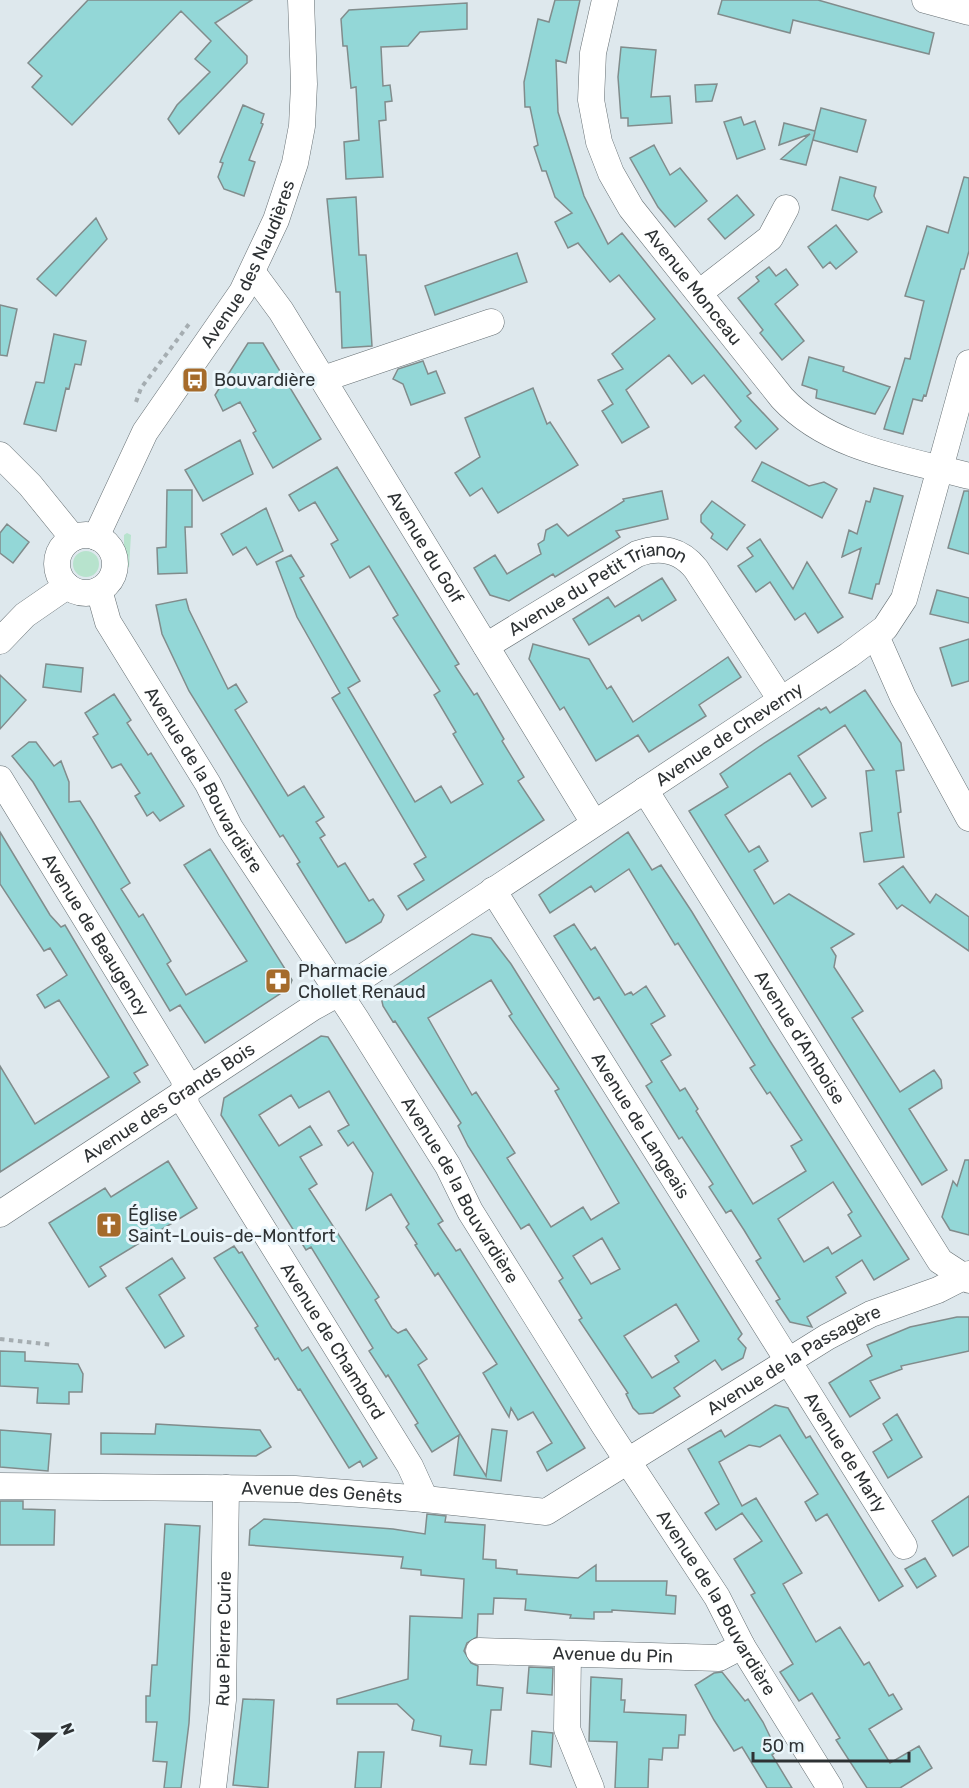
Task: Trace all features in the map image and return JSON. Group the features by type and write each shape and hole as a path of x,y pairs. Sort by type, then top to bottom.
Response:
{"street":[{"name":"Avenue des Naudières","path":"84,537 146,432 252,273 276,219 299,144 304,84 301,0"},
{"name":"Avenue Monceau","path":"605,0 593,53 590,88 593,117 599,142 611,173 631,208 782,398 811,425 835,438 969,476"},
{"path":"925,0 969,12"},
{"path":"699,293 770,238 786,208"},
{"name":"Avenue du Golf","path":"252,273 270,292 594,823"},
{"path":"323,379 491,322"},
{"name":"Avenue de Cheverny","path":"339,993 876,636 890,621 904,599 969,363"},
{"path":"0,455 84,537 110,547 115,562 111,579 99,590 82,593 67,586 59,575 57,562 63,546 84,537"},
{"name":"Avenue du Petit Trianon","path":"486,646 637,554 652,550 673,551 685,557 696,570 781,700"},
{"path":"0,641 25,615 67,586"},
{"name":"Avenue de la Bouvardière","path":"99,590 108,622 208,784 230,828 339,993 448,1166 470,1211 629,1463 717,1597 742,1646 830,1788"},
{"path":"876,636 903,697 969,818"},
{"name":"Avenue de Beaugency","path":"0,779 184,1079 185,1092"},
{"name":"Avenue d'Amboise","path":"645,790 940,1262 967,1277"},
{"name":"Avenue de Langeais","path":"493,890 788,1361"},
{"name":"Avenue des Grands Bois","path":"0,1214 339,993"},
{"name":"Avenue de Chambord","path":"185,1092 186,1105 410,1466 425,1499"},
{"name":"Avenue de la Passagère","path":"629,1463 788,1361 871,1314 967,1277"},
{"name":"Avenue de Marly","path":"788,1361 904,1546"},
{"name":"Avenue des Genêts","path":"0,1486 295,1489 425,1499 546,1512 629,1463"},
{"name":"Rue Pierre Curie","path":"213,1788 223,1700 226,1488"},
{"name":"Avenue du Pin","path":"479,1651 719,1658 742,1646"},
{"path":"568,1654 567,1729 591,1788"}],"path":[{"path":"0,1339 53,1345"}],"green space":[{"path":"127,533 131,535 129,567 124,569 124,535"},
{"path":"86,551 95,555 99,564 95,573 86,577 77,573 73,564 77,555"}],"building":[{"path":"88,0 252,0 215,23 247,56 247,63 179,134 168,119 177,105 210,72 195,59 211,41 181,11 72,125 32,87 42,76 28,63"},
{"path":"555,0 580,0 566,63 556,60 558,112 584,196 608,244 622,233 751,393 747,396 778,429 756,449 735,427 741,421 704,375 692,384 669,355 626,390 649,427 622,443 602,411 613,404 598,380 623,369 612,354 655,319 619,275 610,282 578,243 568,248 555,222 572,213 555,197 546,171 542,171 534,147 538,145 530,107 525,107 524,82 538,19 549,22"},
{"path":"722,0 818,0 934,33 929,54 793,20 790,33 718,14"},
{"path":"467,3 467,29 420,32 408,46 381,47 383,86 390,85 392,101 385,102 386,120 379,121 383,177 346,179 344,142 359,140 356,87 351,88 347,46 343,46 341,19 349,10"},
{"path":"621,47 656,50 651,97 670,96 672,123 628,126 628,118 621,118 618,77"},
{"path":"717,84 712,101 696,102 695,85"},
{"path":"243,105 264,114 261,123 263,124 249,160 255,162 244,196 224,189 218,177 223,163 220,162"},
{"path":"821,108 866,120 857,152 813,140 815,132 806,165 781,159 810,134 779,145 784,123 815,131"},
{"path":"741,117 744,125 755,121 765,149 737,159 724,122"},
{"path":"654,145 670,175 680,168 707,201 675,227 658,207 630,158"},
{"path":"840,177 876,187 874,196 882,212 868,220 832,210"},
{"path":"964,177 969,178 969,251 964,269 961,269 926,396 924,395 922,401 913,399 903,434 884,429 905,358 910,359 924,301 905,296 927,226 948,233"},
{"path":"737,195 754,215 725,239 708,219"},
{"path":"356,197 359,255 366,255 372,346 342,348 340,292 336,292 327,199"},
{"path":"96,218 107,239 56,296 37,279"},
{"path":"836,225 857,252 836,269 830,262 823,268 808,247"},
{"path":"517,253 527,282 435,315 425,286"},
{"path":"769,267 776,276 786,269 798,285 775,304 804,341 782,360 760,333 763,330 738,298 759,281 756,277"},
{"path":"0,305 17,309 7,356 0,355"},
{"path":"54,334 86,341 81,365 75,364 69,389 66,388 56,431 24,424 36,382 44,383"},
{"path":"248,343 263,343 321,439 273,468 253,433 256,431 240,402 223,411 215,395"},
{"path":"809,357 844,367 843,371 890,387 875,414 816,398 817,390 802,385"},
{"path":"423,361 428,374 436,371 445,393 411,405 403,384 393,379 398,369"},
{"path":"533,388 547,424 550,422 578,465 498,513 482,488 470,496 455,473 480,457 465,418"},
{"path":"240,440 253,474 203,501 185,470"},
{"path":"762,462 809,486 824,482 837,489 822,518 752,481"},
{"path":"337,467 459,664 455,666 474,695 477,693 504,739 502,741 524,777 518,781 544,820 407,910 398,896 424,880 414,864 426,857 332,698 340,693 297,617 276,562 291,555 304,576 300,578 360,681 348,688 415,802 441,786 451,803 483,784 453,734 456,732 434,695 440,691 393,618 398,615 369,566 350,578 331,544 338,540 315,502 299,511 289,495"},
{"path":"874,488 903,496 879,584 876,584 872,599 849,593 861,548 842,557 849,530 857,534 866,501 870,502"},
{"path":"167,490 192,490 192,527 185,527 187,573 158,574 157,548 166,547"},
{"path":"662,491 668,519 616,531 620,537 555,577 553,574 509,601 490,595 474,568 495,555 507,574 541,554 538,544 544,540 546,530 557,524 568,536 624,501 623,499"},
{"path":"964,491 969,491 969,554 948,548"},
{"path":"712,501 745,525 727,550 711,538 713,534 701,522 701,515"},
{"path":"266,508 283,551 257,565 246,547 233,555 221,534"},
{"path":"7,524 29,542 13,563 0,553 0,533"},
{"path":"760,539 793,589 807,562 843,617 818,633 805,613 795,620 770,582 756,592 738,566 753,556 747,548"},
{"path":"662,578 676,600 642,621 639,615 589,645 573,619 608,597 615,607"},
{"path":"937,590 969,598 969,623 930,614"},
{"path":"186,599 189,610 228,689 236,684 247,702 235,710 288,796 304,786 324,817 316,822 325,835 320,838 338,867 345,863 369,901 373,899 384,915 381,922 346,943 297,864 300,862 283,835 280,837 189,691 162,634 156,605"},
{"path":"969,639 969,681 952,686 940,648"},
{"path":"533,644 589,659 607,689 611,686 633,722 728,657 741,677 699,705 706,716 649,752 638,735 596,761 564,707 560,710 529,659"},
{"path":"46,664 83,668 81,692 43,687"},
{"path":"0,675 26,700 0,729"},
{"path":"865,690 901,743 904,770 896,771 901,812 898,813 904,857 864,862 860,833 872,831 866,771 874,770 845,725 798,756 826,798 812,807 790,773 725,815 749,852 759,846 768,861 754,870 774,904 789,894 854,934 831,948 836,956 834,967 863,1011 852,1018 900,1092 934,1070 941,1080 942,1088 909,1109 947,1170 922,1185 689,811 728,787 720,774 760,746 819,708 821,710 826,707 830,713"},
{"path":"114,694 131,720 127,723 148,755 151,753 184,806 160,821 153,812 147,816 135,796 140,793 121,764 112,768 93,737 98,734 85,713"},
{"path":"29,742 36,742 54,766 61,761 69,782 69,802 80,801 92,820 130,883 121,889 139,917 143,914 171,961 167,964 186,995 247,961 184,865 210,849 292,980 289,988 205,1043 180,1005 170,1011 33,782 12,756"},
{"path":"0,832 50,915 61,927 65,925 148,1065 134,1073 140,1082 0,1172 0,1066 35,1124 109,1077 59,1000 45,1008 37,995 67,975 50,948 44,951 0,884"},
{"path":"628,832 652,870 661,865 692,912 770,1041 909,1259 874,1280 862,1260 836,1277 846,1293 807,1317 812,1327 790,1322 776,1301 780,1299 756,1261 761,1258 744,1230 731,1210 726,1213 709,1187 713,1184 682,1137 679,1139 646,1086 652,1082 599,997 594,1000 554,936 574,924 591,950 595,947 625,995 631,992 633,995 646,986 665,1016 651,1024 671,1055 661,1061 680,1091 685,1088 698,1109 696,1111 753,1204 806,1171 791,1146 802,1140 770,1092 767,1094 750,1068 755,1065 678,943 675,945 629,869 595,892 591,886 550,913 539,895","holes":["833,1182 852,1212 848,1215 861,1236 832,1254 828,1247 804,1262 778,1219"]},
{"path":"903,866 930,903 936,894 969,917 969,951 902,905 897,909 879,884"},
{"path":"472,934 491,938 511,964 742,1334 738,1339 746,1348 743,1358 722,1370 715,1360 674,1388 680,1396 653,1413 639,1414 633,1408 626,1394 628,1393 579,1320 582,1318 559,1281 563,1278 529,1224 521,1229 468,1146 458,1126 461,1123 383,1006 381,997","holes":["491,980 512,1014 509,1016 559,1089 555,1091 619,1203 591,1220 583,1207 551,1227 507,1158 515,1153 476,1092 472,1095 428,1018","602,1238 620,1269 591,1284 573,1256","676,1304 699,1341 675,1356 679,1362 652,1378 624,1336"]},
{"path":"321,1036 328,1037 443,1221 438,1224 456,1251 460,1249 585,1448 547,1471 537,1452 552,1443 533,1412 518,1420 511,1408 509,1417 483,1373 497,1364 438,1273 435,1276 415,1245 417,1244 406,1227 409,1224 391,1194 366,1210 373,1173 353,1142 348,1146 338,1131 349,1125 329,1091 299,1108 291,1095 259,1115 279,1146 310,1126 322,1145 300,1157 317,1184 309,1189 379,1297 375,1300 392,1328 398,1333 406,1329 427,1359 418,1365 486,1476 492,1429 507,1431 501,1481 454,1475 459,1435 432,1452 415,1425 418,1423 388,1375 386,1377 369,1351 373,1348 311,1247 306,1250 221,1115 224,1098"},
{"path":"965,1160 969,1160 969,1235 950,1230 942,1217 953,1181 957,1186"},
{"name":"Église Saint-Louis-de-Montfort","path":"168,1161 197,1208 100,1267 106,1276 89,1287 49,1223 105,1188 111,1197"},
{"path":"234,1246 239,1253 242,1252 302,1351 308,1347 377,1458 363,1467 360,1461 349,1468 300,1389 298,1390 278,1358 275,1360 255,1328 258,1326 214,1258"},
{"path":"172,1258 185,1278 159,1295 184,1336 165,1348 126,1288"},
{"path":"957,1317 969,1317 969,1351 901,1366 902,1369 870,1381 880,1398 850,1417 829,1383 872,1356 867,1345 910,1327"},
{"path":"0,1351 25,1352 25,1361 78,1364 83,1374 82,1392 69,1392 69,1404 37,1403 38,1388 0,1386"},
{"path":"775,1405 788,1408 806,1438 810,1436 903,1586 879,1601 827,1514 816,1521 805,1502 818,1494 780,1435 760,1447 749,1445 719,1462 742,1506 756,1498 802,1573 783,1584 816,1642 840,1627 864,1665 869,1662 889,1696 893,1694 902,1709 869,1729 890,1763 919,1746 932,1768 900,1788 867,1788 836,1740 840,1738 812,1693 799,1701 780,1672 793,1664 751,1595 755,1593 734,1559 762,1541 742,1513 716,1530 705,1513 719,1504 688,1449 721,1430 725,1437"},
{"path":"897,1414 922,1457 888,1478 873,1452 892,1440 883,1424"},
{"path":"156,1424 260,1430 271,1447 256,1456 101,1454 101,1433 155,1434"},
{"path":"0,1430 51,1434 48,1471 0,1467"},
{"path":"969,1496 969,1546 953,1556 932,1521"},
{"path":"0,1501 23,1501 23,1509 55,1510 54,1545 0,1545"},
{"path":"427,1514 446,1516 445,1522 485,1525 483,1559 496,1560 496,1568 517,1570 517,1574 578,1578 596,1565 596,1581 667,1581 666,1595 676,1596 675,1614 612,1610 612,1612 594,1612 594,1619 570,1618 571,1615 525,1610 526,1599 494,1598 493,1614 478,1614 477,1637 467,1643 464,1651 471,1663 478,1666 477,1685 503,1688 501,1710 491,1710 486,1765 470,1764 472,1750 440,1746 441,1736 412,1730 414,1720 397,1704 337,1704 337,1699 408,1679 410,1616 462,1618 464,1579 421,1575 421,1570 401,1568 403,1557 249,1545 250,1530 264,1519 393,1529 425,1534"},
{"path":"165,1524 200,1526 189,1723 181,1788 164,1788 167,1762 153,1761 157,1722 146,1722 146,1696 150,1696 152,1665 157,1665"},
{"path":"925,1558 936,1576 917,1588 905,1569"},
{"path":"529,1667 553,1668 552,1695 527,1693"},
{"path":"722,1672 745,1701 748,1699 763,1722 777,1751 772,1755 792,1788 767,1788 742,1747 734,1751 714,1720 695,1685 714,1673"},
{"path":"591,1677 622,1679 621,1700 625,1700 624,1712 686,1715 685,1735 679,1735 678,1748 663,1748 662,1760 649,1759 648,1788 615,1788 617,1742 589,1741"},
{"path":"243,1699 274,1700 268,1788 233,1785"},
{"path":"532,1731 553,1733 551,1767 530,1764"},
{"path":"358,1752 384,1752 381,1788 355,1788"}],"place":[{"name":"Bouvardière","path":"195,380"},
{"name":"Pharmacie Chollet Renaud","path":"278,981"},
{"name":"Église Saint-Louis-de-Montfort","path":"109,1225"}]}
